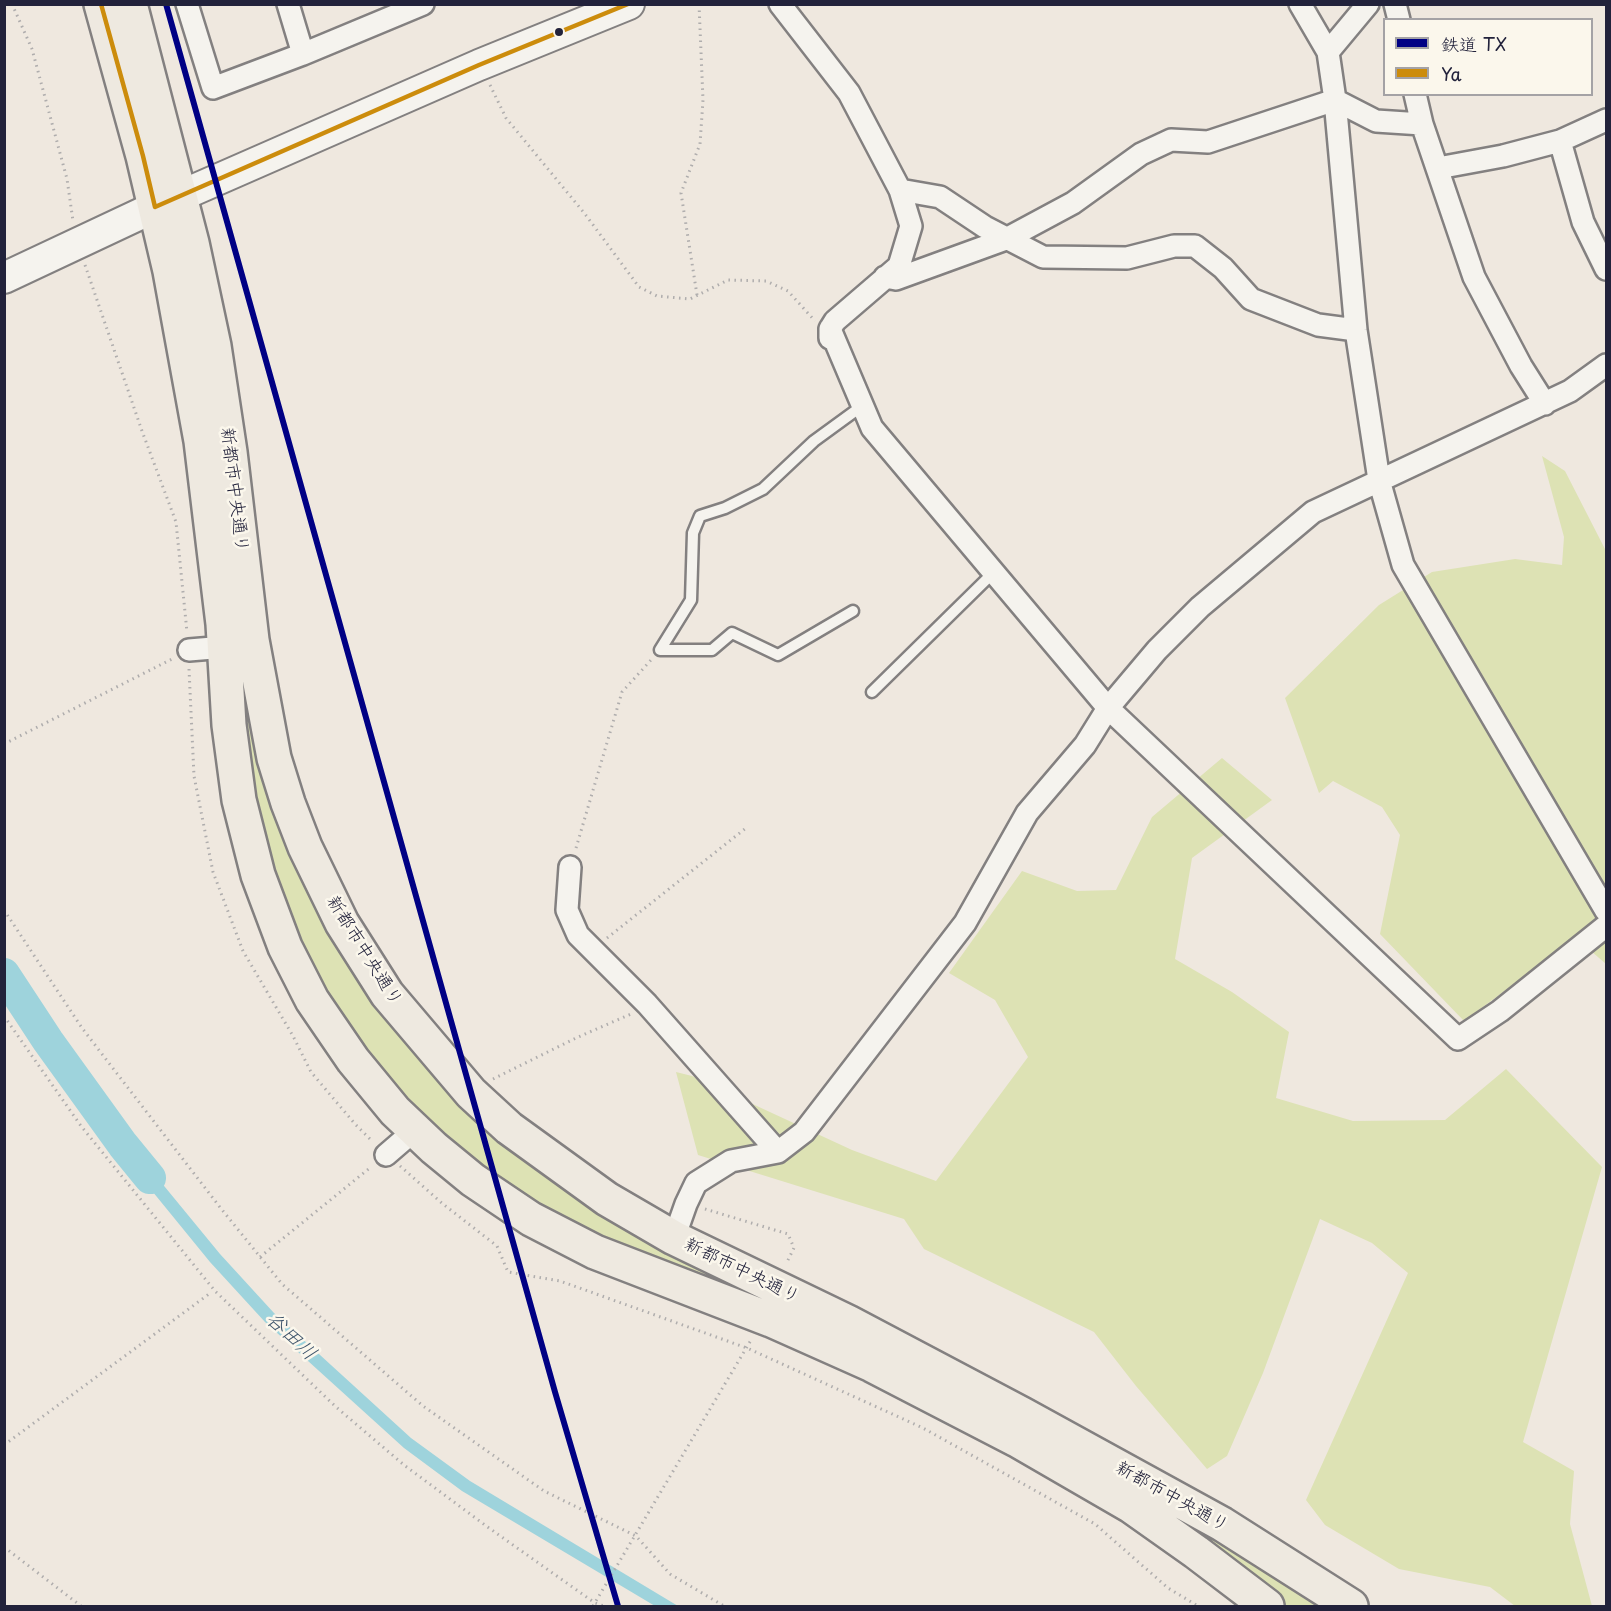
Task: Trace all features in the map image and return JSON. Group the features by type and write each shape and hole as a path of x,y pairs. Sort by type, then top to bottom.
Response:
{"main road":[{"name":"新都市中央通り","path":"101,4 143,156 167,202 170,271 201,441 225,647 230,725 239,800 258,875 285,947 312,1000 353,1060 395,1111 415,1130 473,1180 542,1225 594,1251 771,1320 872,1365 1017,1440 1131,1506 1267,1606"},
{"name":"新都市中央通り","path":"130,4 167,202 214,346 230,452 252,640 274,758 305,847 342,923 387,994 471,1092 509,1128 607,1199 674,1238 848,1322 1022,1414 1222,1524 1351,1606"}],"street":[{"path":"187,4 213,88 303,54 397,10 423,4"},
{"path":"288,4 303,54"},
{"path":"4,278 167,202 479,65 628,4"},
{"path":"780,4 849,93 900,190 911,226 898,266 835,321 830,334 872,429 1108,708 1458,1039 1500,1011 1606,926"},
{"path":"1300,4 1328,52 1335,100 1356,330 1379,480 1403,565 1606,911"},
{"path":"1328,52 1368,4"},
{"path":"1415,96 1422,124 1474,277 1521,366 1545,404"},
{"path":"885,278 896,279 1006,239 1073,202 1141,154 1171,140 1208,142 1335,100 1376,121 1422,124"},
{"path":"1438,168 1503,156 1560,141 1606,120"},
{"path":"1560,141 1582,222 1606,269"},
{"path":"900,190 940,196 1006,239 1043,257 1127,258 1174,246 1195,246 1223,268 1251,299 1318,326 1356,330"},
{"path":"674,1238 696,1183 731,1161 778,1152 804,1132 965,923 1027,813 1084,745 1108,708 1157,650 1218,592 1313,512 1545,404 1570,391 1606,365"},
{"path":"189,650 225,647"},
{"path":"570,867 567,910 578,934 647,1004 778,1152"},
{"path":"386,1155 415,1130"}],"lane":[{"path":"660,650 691,600 693,533 700,516 725,508 763,489 814,441 862,406"},
{"path":"872,692 993,573"},
{"path":"660,650 711,650 732,633 778,655 853,611"}],"path":[{"path":"12,4 34,60 67,179 77,243 176,522 189,650 194,776 213,872 243,951 293,1036 311,1072 355,1124 386,1155 497,1246 508,1272 560,1281 747,1348 923,1428 1095,1524 1168,1588 1198,1606"},
{"path":"698,296 681,193 700,144 703,100 699,4"},
{"path":"479,65 506,118 585,214 639,287 657,296 690,299 729,280 766,281 788,291 830,334"},
{"path":"4,744 189,650"},
{"path":"570,867 622,692 660,650"},
{"path":"593,949 746,828"},
{"path":"4,910 82,1028 282,1284 423,1406 544,1491 636,1536 670,1574 724,1606"},
{"path":"471,1092 566,1043 641,1010 647,1004"},
{"path":"4,1016 81,1126 215,1291 336,1407 404,1465 595,1603 604,1606"},
{"path":"261,1257 386,1155"},
{"path":"686,1204 788,1234 794,1248 786,1265"},
{"path":"4,1445 209,1294"},
{"path":"595,1603 747,1348"},
{"path":"4,1547 81,1606"}],"green space":[{"path":"188,258 272,785 451,1089 968,1396 1333,1606 1287,1606 1203,1542 599,1241 487,1177 391,1090 310,973 260,851"},
{"path":"1542,456 1565,471 1606,551 1606,964 1576,938 1464,1021 1380,934 1400,835 1382,807 1333,781 1319,793 1285,698 1379,605 1432,572 1515,559 1562,565 1564,537"},
{"path":"1222,758 1272,800 1192,858 1175,959 1232,992 1289,1032 1276,1098 1353,1121 1445,1120 1506,1069 1602,1167 1523,1442 1574,1471 1570,1524 1592,1606 1515,1606 1490,1587 1399,1569 1325,1525 1306,1500 1408,1273 1372,1243 1320,1219 1263,1373 1227,1456 1207,1469 1136,1386 1094,1332 924,1249 904,1219 698,1155 676,1072 692,1076 852,1150 936,1181 1028,1057 995,1000 949,973 1022,871 1077,891 1116,890 1152,817"}],"water":[{"path":"128,1142 220,1254 274,1313 411,1438 470,1481 678,1606 655,1606 462,1491 404,1448 265,1322 210,1262 117,1148"}],"waterway":[{"name":"谷田川","path":"4,974 48,1041 123,1145 150,1178"}],"rail line":[{"name":"TX","path":"166,4 555,1392 618,1606"}],"transit line":[{"name":"Ya","path":"101,4 155,207 479,65 628,4"}]}
